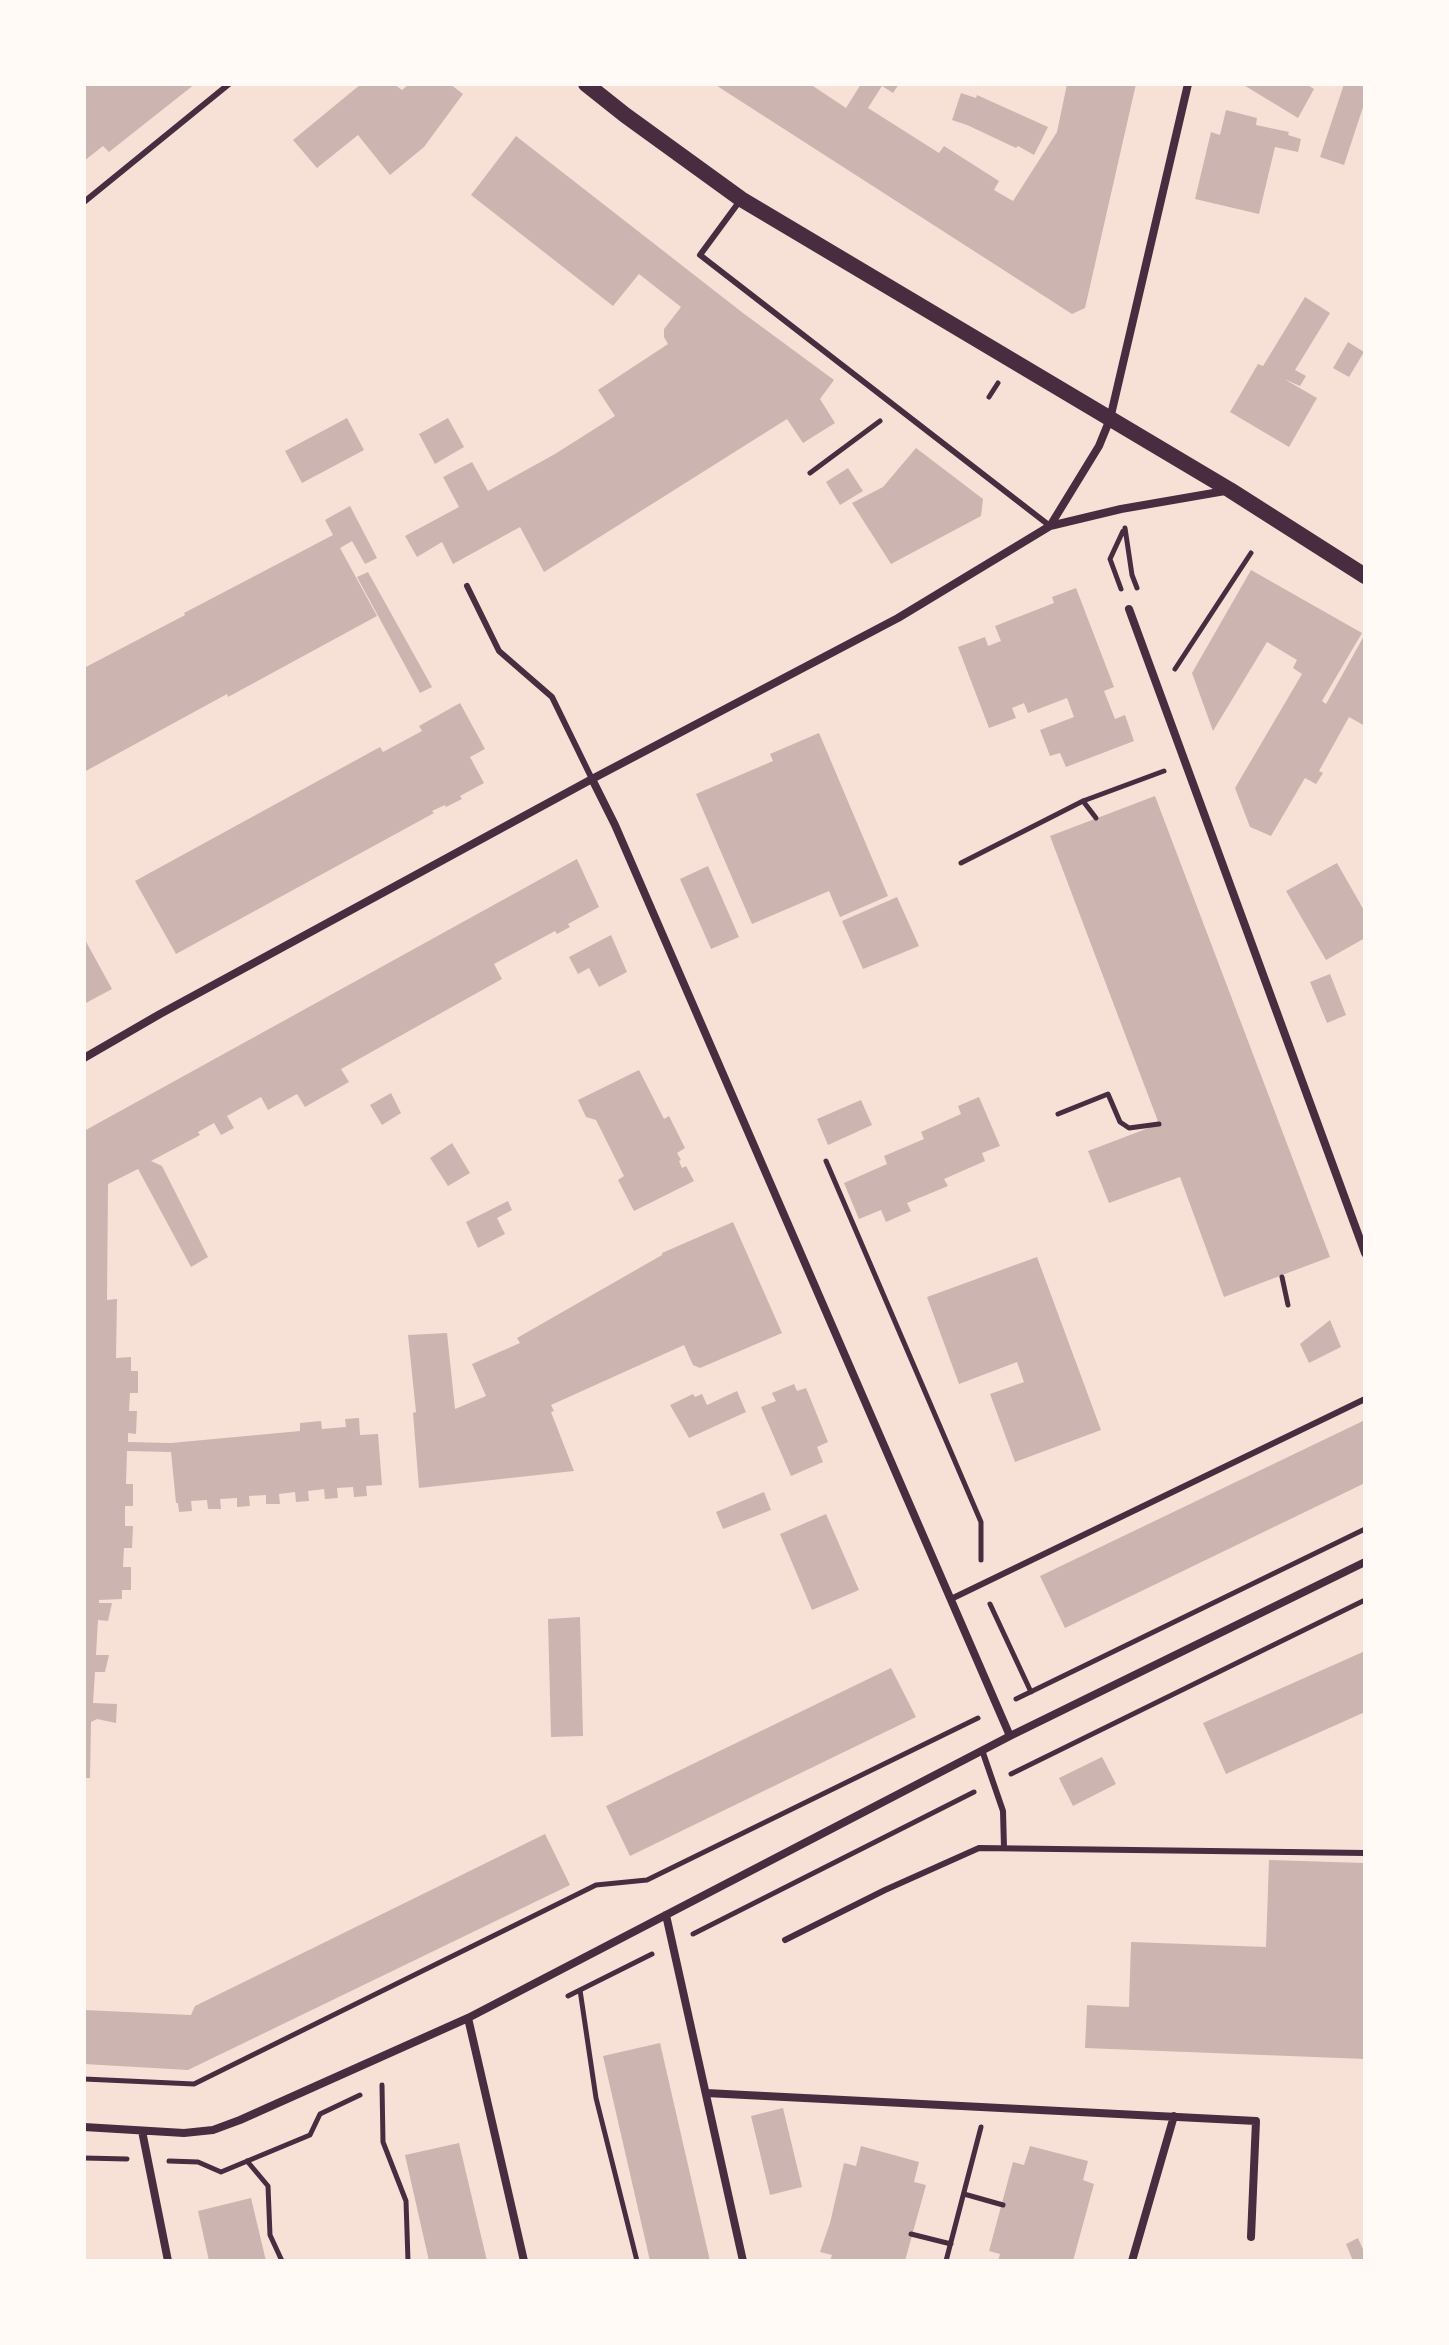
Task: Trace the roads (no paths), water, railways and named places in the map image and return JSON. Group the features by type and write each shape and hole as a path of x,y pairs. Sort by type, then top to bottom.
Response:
{"main road":[{"path":"586,84 741,199 1230,490 1365,576"}],"street":[{"path":"1050,526 1099,446 1110,419 1188,84"},
{"path":"84,1058 592,779 887,624 1050,526 1121,509 1230,490"},
{"path":"1129,609 1365,1253"},
{"path":"592,779 615,825 1010,1736"},
{"path":"84,2127 184,2133 213,2130 468,2018 982,1750 1365,1562"},
{"path":"666,1915 743,2261"},
{"path":"468,2018 524,2261"},
{"path":"706,2093 1256,2121 1251,2237"},
{"path":"1132,2261 1174,2116"},
{"path":"142,2131 168,2261"}],"lane":[{"path":"84,202 229,84"},
{"path":"741,199 700,255 1050,526"},
{"path":"467,586 499,651 552,697 592,779"},
{"path":"951,1599 1365,1399"},
{"path":"982,1750 1003,1811 1004,1848"},
{"path":"785,1940 979,1848 1365,1853"}]}
